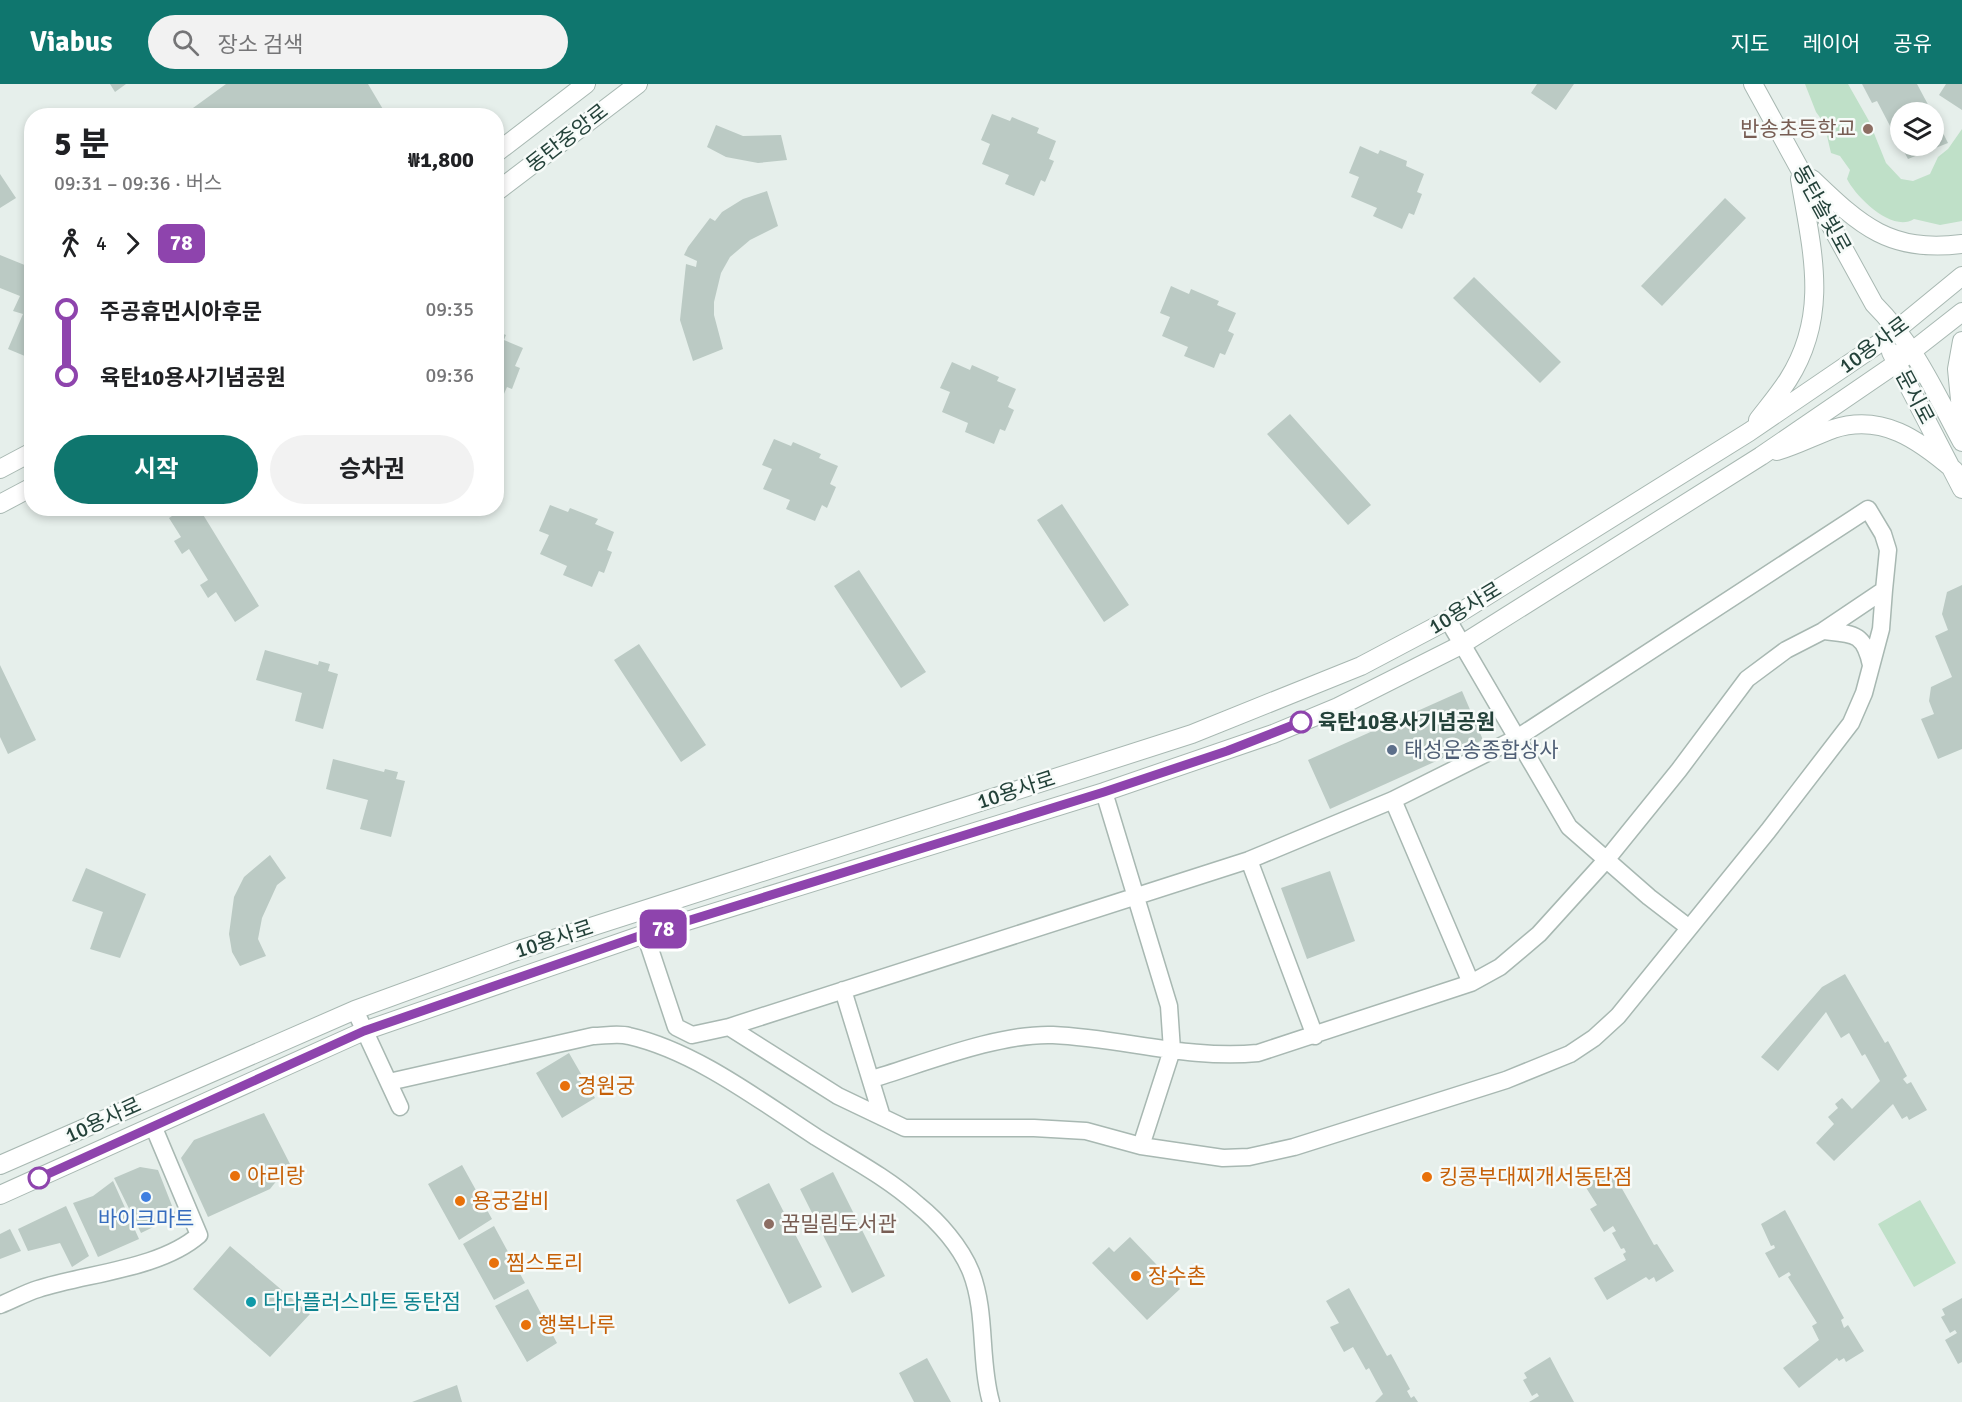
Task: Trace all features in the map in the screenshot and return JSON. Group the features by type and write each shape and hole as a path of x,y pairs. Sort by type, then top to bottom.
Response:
{"street":[{"name":"동탄중앙로","path":"504,147 586,84"},
{"name":"동탄중앙로","path":"504,186 638,84"},
{"name":"동탄솔빛로","path":"1754,84 1874,304 1898,328"},
{"path":"1798,166 1868,229 1920,246 1962,244"},
{"path":"1749,432 1788,380 1811,326 1815,304 1815,266 1798,166"},
{"name":"10용사로","path":"0,1165 355,1010 540,943 1192,734 1361,666 1448,620 1749,432 1884,340 1962,276"},
{"name":"문시로","path":"1874,304 1884,340 1962,489"},
{"name":"10용사로","path":"0,1195 154,1128 364,1031 645,934 1104,792 1273,734 1338,706 1461,645 1761,456 1914,351 1962,312"},
{"name":"문시로","path":"1898,328 1914,351 1962,442"},
{"path":"1962,341 1957,369 1962,420"},
{"path":"1761,456 1803,443 1833,429 1854,424 1882,426 1902,432 1925,445 1954,470"},
{"path":"0,469 24,456"},
{"path":"0,504 24,491"},
{"path":"645,934 676,1027 692,1035 729,1027 1138,896 1249,860 1393,800 1517,738 1868,509 1883,534 1888,550 1881,629 1864,693 1851,723 1768,831 1618,1016 1594,1038 1570,1054 1538,1068 1442,1102 1272,1153 1223,1158 1142,1146 1086,1131 1034,1128 905,1128 838,1096 729,1027"},
{"path":"872,1079 1000,1041 1052,1035 1225,1056 1258,1053 1315,1036 1471,982 1500,967 1521,951 1560,914 1679,770 1747,679 1786,650 1823,631 1884,590"},
{"path":"1448,620 1569,827 1688,927"},
{"path":"1823,631 1852,634 1860,638 1868,650 1871,666"},
{"path":"1104,792 1138,896 1169,1006 1172,1050 1142,1146"},
{"path":"1393,800 1471,982"},
{"path":"1249,860 1315,1036"},
{"path":"843,990 882,1117"},
{"path":"355,1010 400,1107"},
{"path":"389,1082 593,1036 626,1035 659,1046 720,1075 887,1182 919,1205 949,1236 971,1272 980,1307 986,1385 990,1402"},
{"path":"0,1305 37,1289 139,1263 187,1246 200,1235 154,1128"}],"green space":[{"path":"1805,84 1848,84 1869,121 1886,163 1901,179 1913,181 1930,174 1938,157 1944,156 1944,152 1962,129 1962,221 1940,225 1914,219 1905,222 1896,221 1876,211 1858,195 1847,179 1850,170 1840,156 1831,153 1824,123 1816,112"},
{"path":"1920,1200 1956,1263 1914,1287 1878,1224"}],"building":[{"path":"110,84 126,84 115,92"},
{"path":"226,84 368,84 382,108 193,108"},
{"path":"1537,84 1574,84 1556,110 1531,93"},
{"path":"1862,84 1917,84 1927,102 1890,102 1890,126 1877,101 1872,103"},
{"path":"1946,84 1962,84 1962,110 1939,95"},
{"path":"992,114 1010,121 1012,117 1039,128 1037,133 1056,141 1049,159 1054,161 1045,182 1041,180 1034,196 1005,184 1009,175 982,164 990,144 981,140"},
{"path":"716,125 743,136 781,135 787,160 758,163 726,157 707,147"},
{"path":"1360,146 1378,154 1380,150 1407,161 1406,166 1424,174 1417,192 1422,194 1414,215 1409,213 1402,229 1373,216 1377,208 1351,197 1359,177 1349,173"},
{"path":"0,174 16,198 0,208"},
{"path":"767,191 778,226 750,240 730,257 721,273 714,302 714,315 723,349 693,361 680,320 686,264 696,267 697,261 684,255 710,218 715,221 722,212 743,199"},
{"path":"1725,198 1746,218 1662,306 1641,286"},
{"path":"0,255 24,265 24,356 8,349 23,314 13,311 20,296 0,288"},
{"path":"1474,277 1561,362 1540,383 1453,298"},
{"path":"1171,286 1189,294 1191,289 1219,301 1217,305 1236,313 1228,331 1234,334 1225,355 1220,353 1214,368 1184,356 1188,347 1162,336 1170,317 1160,313"},
{"path":"504,340 523,348 515,366 520,368 512,389 507,387 504,394"},
{"path":"952,362 970,370 972,365 999,377 997,381 1016,389 1008,407 1014,410 1005,431 1000,429 994,444 965,432 968,423 942,412 950,392 940,388"},
{"path":"1290,414 1371,505 1348,525 1267,434"},
{"path":"774,439 791,446 793,442 821,454 819,458 838,466 830,484 836,487 827,508 822,505 815,521 786,509 790,500 763,489 772,469 762,465"},
{"path":"1062,504 1129,605 1104,622 1037,520"},
{"path":"550,505 568,512 570,508 598,519 595,524 614,532 607,550 612,552 604,573 599,571 592,587 563,575 567,566 540,554 549,535 539,531"},
{"path":"172,516 204,516 259,606 235,622 216,592 208,598 200,585 208,580 189,549 182,554 174,541 181,537 169,518"},
{"path":"859,570 926,672 901,688 834,586"},
{"path":"1962,585 1962,749 1938,759 1921,719 1934,714 1929,701 1931,687 1952,677 1935,636 1948,630 1942,614 1947,592"},
{"path":"639,644 706,745 681,762 614,660"},
{"path":"265,650 318,665 319,661 330,664 328,671 338,674 323,729 295,721 302,693 256,680"},
{"path":"0,665 36,740 8,754 0,737"},
{"path":"1462,691 1483,740 1330,809 1308,760"},
{"path":"333,759 384,772 385,769 398,772 396,779 405,781 391,837 360,829 368,800 326,789"},
{"path":"270,855 286,878 277,885 262,918 258,939 266,956 240,966 232,952 229,934 234,897 244,877"},
{"path":"86,868 146,894 120,958 90,949 103,912 72,901"},
{"path":"1330,871 1355,941 1307,959 1281,888"},
{"path":"1845,974 1885,1043 1888,1041 1907,1076 1903,1079 1907,1084 1911,1082 1927,1110 1909,1120 1907,1116 1902,1119 1893,1104 1834,1161 1816,1143 1834,1124 1828,1117 1838,1108 1835,1104 1842,1098 1852,1109 1880,1081 1865,1054 1862,1056 1849,1033 1841,1038 1826,1012 1778,1071 1761,1057 1822,987"},
{"name":"경원궁","path":"569,1053 595,1098 562,1118 536,1073"},
{"name":"아리랑","path":"264,1113 290,1164 270,1189 208,1217 181,1158 194,1140"},
{"path":"1608,1164 1654,1245 1657,1244 1674,1271 1656,1282 1654,1277 1649,1280 1646,1277 1607,1300 1594,1278 1626,1260 1623,1254 1626,1252 1624,1248 1621,1249 1612,1233 1616,1231 1613,1226 1604,1232 1590,1209 1597,1205 1585,1186 1589,1184 1585,1178"},
{"name":"용궁갈비","path":"462,1165 492,1219 459,1240 428,1184"},
{"name":"바이크마트","path":"140,1167 158,1170 176,1216 141,1233 114,1178"},
{"path":"833,1172 885,1276 852,1293 800,1189"},
{"path":"113,1181 139,1239 98,1257 73,1203 93,1196"},
{"name":"꿈밀림도서관","path":"769,1183 822,1287 789,1304 736,1200"},
{"path":"66,1206 89,1256 72,1267 60,1243 28,1251 18,1229"},
{"path":"1785,1210 1844,1318 1841,1320 1844,1328 1848,1325 1864,1351 1846,1362 1844,1358 1839,1361 1837,1358 1799,1388 1783,1368 1819,1340 1812,1326 1817,1323 1788,1277 1791,1275 1789,1272 1779,1278 1765,1253 1775,1248 1774,1245 1771,1246 1761,1224"},
{"name":"찜스토리","path":"494,1226 525,1283 494,1300 463,1244"},
{"path":"10,1229 21,1251 0,1259 0,1234"},
{"name":"장수촌","path":"1130,1237 1180,1289 1147,1320 1092,1263 1109,1247 1114,1252"},
{"name":"다다플러스마트 동탄점","path":"230,1246 310,1314 270,1357 193,1289"},
{"path":"1349,1288 1387,1356 1391,1354 1410,1389 1407,1391 1411,1398 1414,1396 1418,1402 1375,1402 1383,1394 1369,1368 1366,1370 1353,1347 1344,1352 1330,1327 1339,1323 1326,1301"},
{"name":"행복나루","path":"528,1289 557,1343 527,1362 495,1306"},
{"path":"1962,1298 1962,1362 1958,1364 1945,1340 1957,1333 1955,1330 1950,1333 1941,1317 1945,1315 1942,1309"},
{"path":"1550,1357 1574,1402 1529,1402 1539,1396 1537,1393 1532,1396 1523,1380 1527,1378 1524,1373"},
{"path":"927,1358 951,1402 914,1402 899,1373"},
{"path":"457,1385 462,1402 412,1402"}],"bus line":[{"name":"78","path":"39,1178 154,1128 364,1031 645,934 1104,792 1227,751 1301,722"}],"place":[{"name":"반송초등학교","path":"1868,129"},
{"name":"육탄10용사기념공원","path":"1301,722"},
{"name":"태성운송종합상사","path":"1392,750"},
{"name":"경원궁","path":"565,1086"},
{"name":"아리랑","path":"235,1176"},
{"name":"킹콩부대찌개서동탄점","path":"1427,1177"},
{"name":"바이크마트","path":"146,1197"},
{"name":"용궁갈비","path":"460,1201"},
{"name":"꿈밀림도서관","path":"769,1224"},
{"name":"찜스토리","path":"494,1263"},
{"name":"장수촌","path":"1136,1276"},
{"name":"다다플러스마트 동탄점","path":"251,1302"},
{"name":"행복나루","path":"526,1325"}]}
